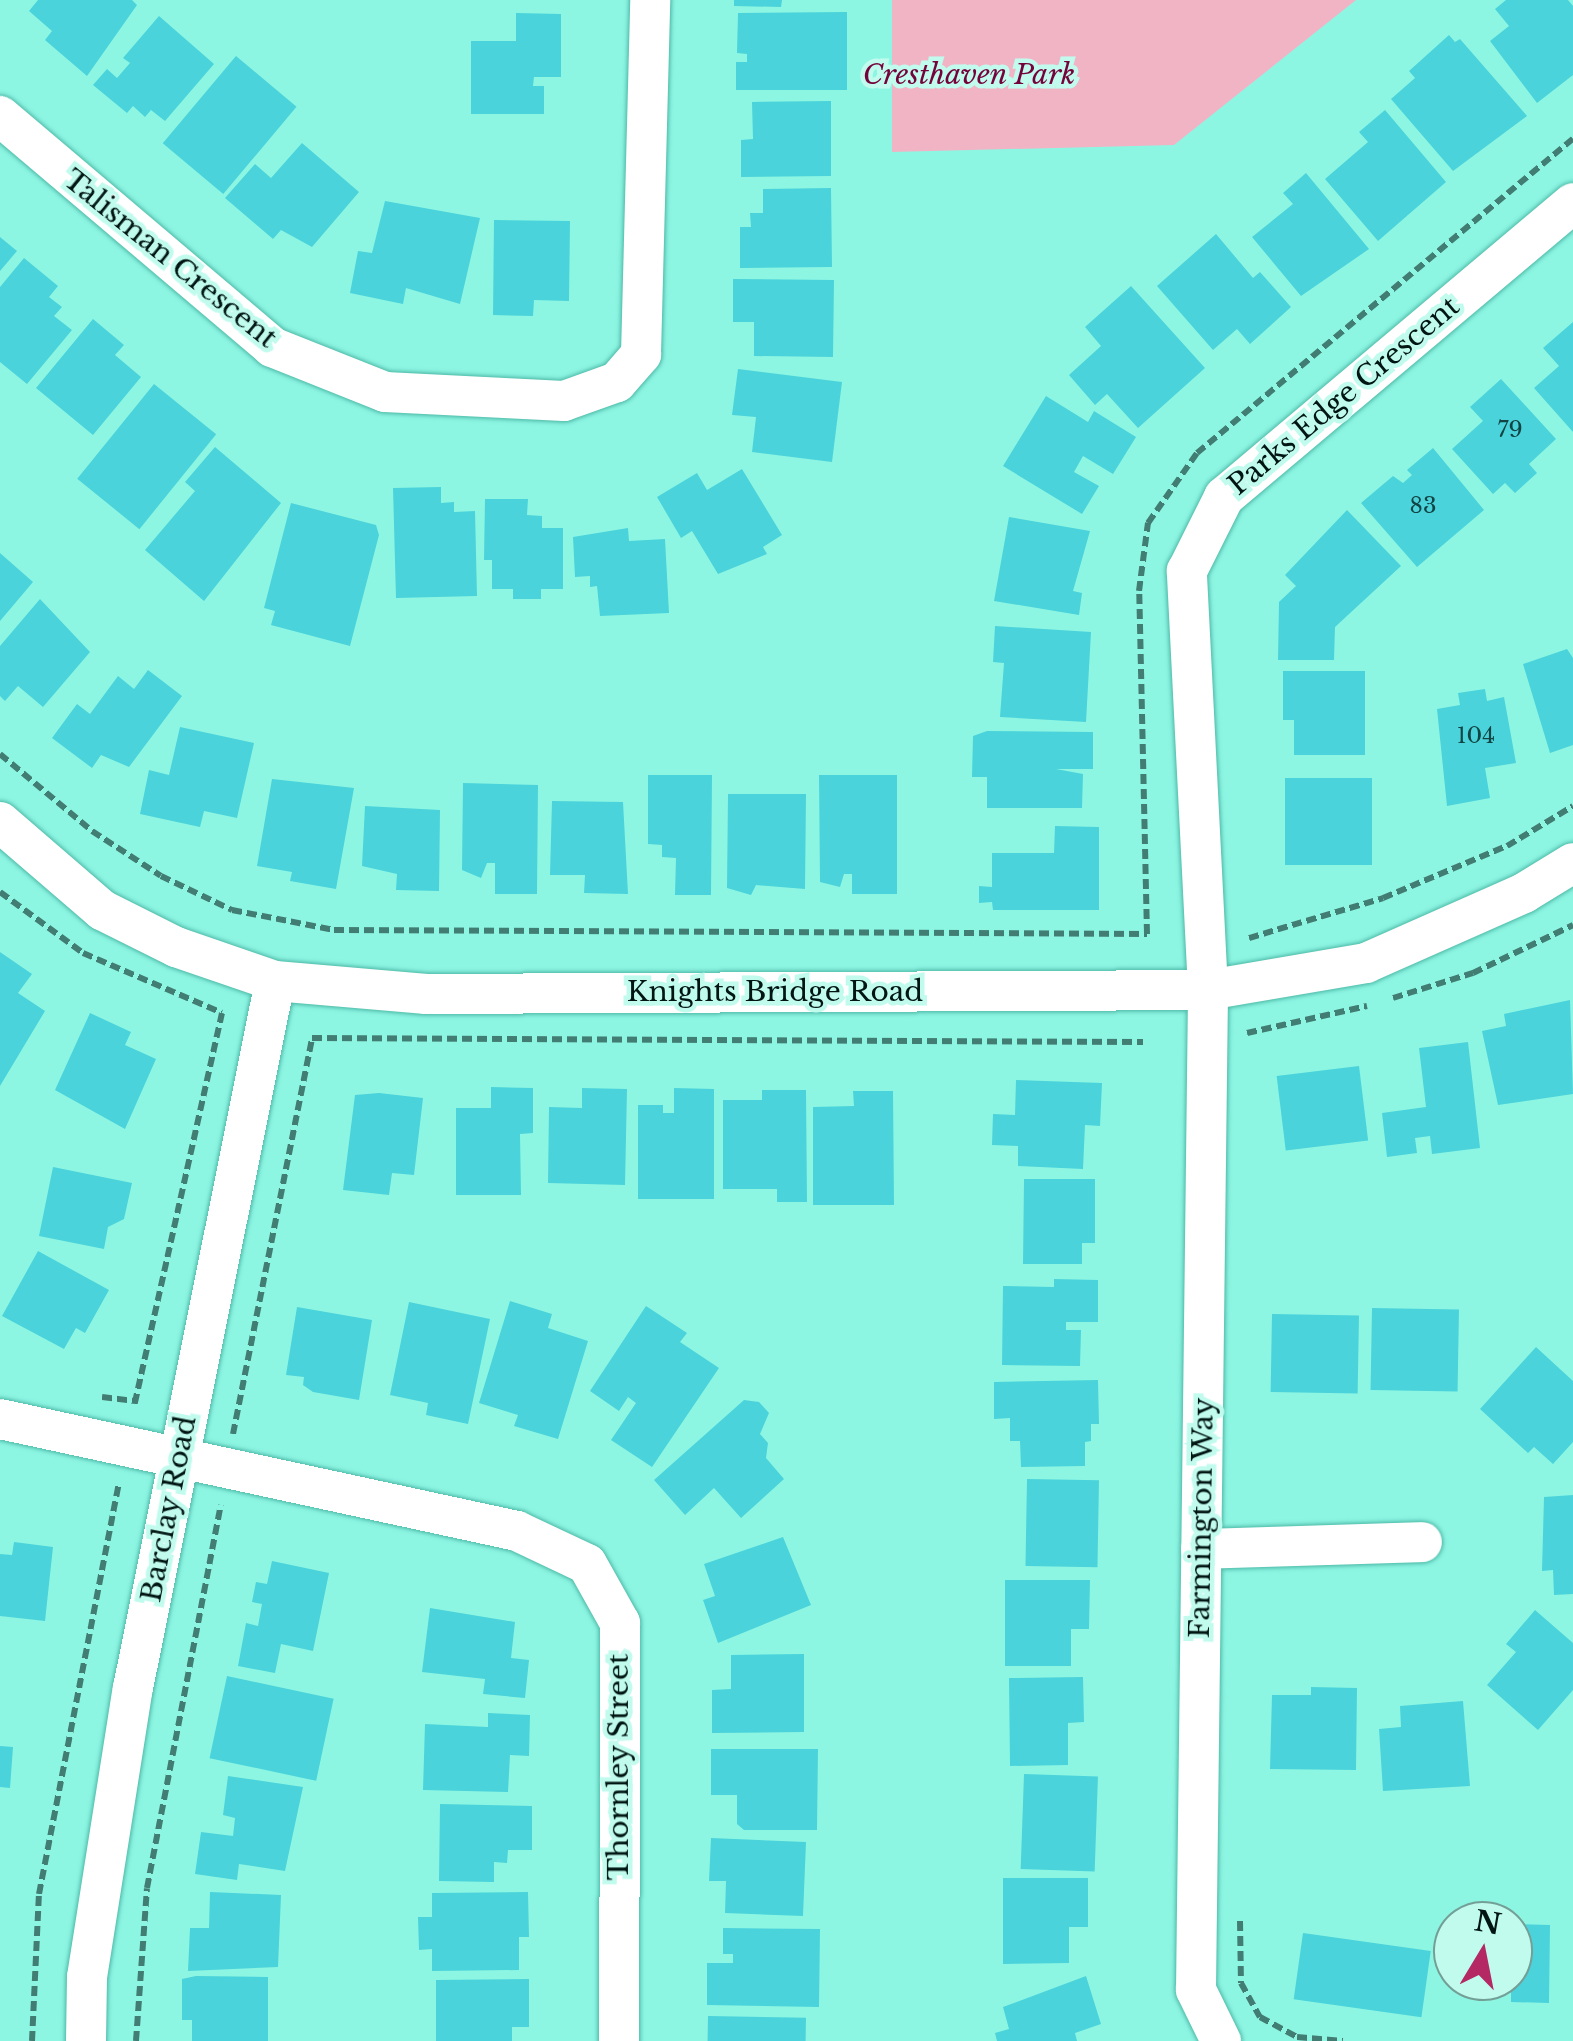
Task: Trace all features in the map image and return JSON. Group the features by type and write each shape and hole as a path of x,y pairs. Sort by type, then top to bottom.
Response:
{"street":[{"name":"Talisman Crescent","path":"0,116 272,347 385,392 564,401 617,382 641,354 650,0"},
{"name":"Parks Edge Crescent","path":"1208,990 1187,571 1224,497 1573,203"},
{"name":"Knights Bridge Road","path":"0,822 102,910 176,947 275,981 426,994 1208,990 1366,963 1524,893 1573,863"},
{"name":"Barclay Road","path":"86,2041 87,1977 114,1803 275,981"},
{"name":"Farmington Way","path":"1208,990 1196,1990 1221,2041"},
{"name":"Thornley Street","path":"0,1419 180,1453 517,1531 587,1564 620,1623 619,2041"},
{"path":"1201,1549 1422,1542"}],"path":[{"path":"0,754 92,831 161,876 232,910 334,930 1148,934 1139,591 1148,523 1197,453 1573,139"},
{"path":"1249,938 1383,898 1507,846 1573,806"},
{"path":"0,892 83,952 222,1013 127,1442 39,1894 32,2041"},
{"path":"1242,1054 1242,1034 1358,1009 1473,973 1573,925"},
{"path":"250,1445 232,1441 312,1038 1143,1042"},
{"path":"136,2041 150,1869 222,1498 239,1499"},
{"path":"1240,1905 1241,1983 1260,2017 1297,2037 1343,2041"}],"green space":[{"name":"Cresthaven Park","path":"892,0 1356,0 1174,145 892,152"}],"building":[{"path":"38,0 132,0 137,5 87,76 45,40 52,31 29,11"},
{"path":"734,0 782,0 781,7 734,6"},
{"path":"1506,0 1568,0 1573,6 1573,75 1537,103 1490,41 1509,26 1495,9"},
{"path":"847,12 847,90 736,90 736,62 747,62 747,54 737,53 738,13"},
{"path":"516,13 561,14 561,77 534,77 533,86 544,86 544,114 471,114 471,41 516,41"},
{"path":"159,16 214,64 165,121 151,110 145,117 133,106 127,113 93,85 107,69 117,78 130,63 123,58"},
{"path":"1449,35 1455,42 1460,39 1527,116 1453,171 1391,99 1415,78 1409,71"},
{"path":"236,56 297,107 223,194 163,143"},
{"path":"831,101 831,176 741,177 741,140 753,139 752,102"},
{"path":"1385,110 1446,182 1378,241 1325,179 1368,142 1359,132"},
{"path":"302,143 359,192 312,247 281,230 273,239 225,198 255,164 271,178"},
{"path":"1306,173 1369,249 1301,296 1252,237 1293,204 1283,193"},
{"path":"831,188 832,267 740,268 740,227 751,227 750,213 763,213 763,189"},
{"path":"385,201 480,218 460,304 406,288 403,304 350,293 358,251 372,253"},
{"path":"494,220 570,221 569,301 534,300 533,316 493,315"},
{"path":"1216,234 1253,278 1260,272 1291,307 1250,344 1237,329 1213,350 1157,286"},
{"path":"0,237 17,251 0,271"},
{"path":"24,258 58,286 49,297 62,307 54,316 72,330 27,384 0,362 0,287"},
{"path":"733,279 834,280 833,357 754,356 754,322 733,322"},
{"path":"1131,286 1205,368 1138,428 1107,394 1095,405 1069,375 1101,346 1085,327"},
{"path":"93,319 124,345 115,355 141,377 93,435 36,388"},
{"path":"1573,322 1573,432 1534,388 1559,366 1543,348"},
{"path":"738,369 842,382 832,462 752,452 756,417 732,415"},
{"path":"1501,379 1556,439 1529,464 1537,473 1515,493 1505,483 1493,494 1452,449 1483,421 1470,407"},
{"path":"154,384 216,434 139,529 77,479"},
{"path":"1046,396 1088,422 1094,411 1136,437 1113,474 1083,456 1074,472 1099,486 1082,514 1003,466"},
{"path":"215,447 281,503 204,601 145,550 195,491 185,482"},
{"path":"1433,448 1484,510 1417,567 1361,503 1393,476 1403,483 1412,475 1407,470"},
{"path":"742,469 782,535 763,547 767,554 718,574 692,531 681,538 657,497 697,473 707,490"},
{"path":"441,487 441,503 454,502 454,512 475,511 477,596 396,598 393,488"},
{"path":"485,499 528,499 527,515 542,516 542,528 563,528 563,589 541,589 541,599 513,599 513,589 492,589 492,560 484,560"},
{"path":"291,503 376,525 379,535 350,646 271,625 275,611 264,608"},
{"path":"1347,510 1401,566 1335,627 1334,660 1278,660 1279,602 1296,586 1285,575"},
{"path":"1009,517 1090,531 1073,591 1082,593 1079,615 994,601"},
{"path":"628,528 629,541 665,539 669,613 600,616 597,586 590,587 590,576 575,577 573,537"},
{"path":"0,553 33,582 0,621"},
{"path":"40,599 90,652 43,707 18,686 5,701 0,696 0,646"},
{"path":"995,626 1091,632 1086,722 1000,717 1004,663 993,662"},
{"path":"1567,649 1573,658 1573,745 1550,753 1523,664"},
{"path":"148,670 182,696 129,767 101,755 92,768 52,738 77,704 90,714 118,676 134,689"},
{"path":"1283,671 1365,671 1365,755 1294,755 1294,720 1283,720"},
{"path":"1485,689 1487,701 1504,697 1516,763 1485,768 1490,798 1447,806 1437,709 1460,705 1458,693"},
{"path":"180,727 254,743 237,818 204,811 200,827 140,814 149,770 169,775"},
{"path":"987,731 1093,732 1093,769 1056,769 1083,774 1082,808 987,808 987,777 972,777 973,736"},
{"path":"648,775 712,775 711,895 675,895 676,858 662,857 662,845 648,844"},
{"path":"819,775 897,775 897,894 852,894 852,874 844,874 840,887 820,882"},
{"path":"1285,778 1372,778 1372,865 1285,865"},
{"path":"272,779 354,788 336,889 290,881 292,872 257,866"},
{"path":"463,783 538,785 537,894 495,894 495,863 487,863 481,878 462,870"},
{"path":"728,794 806,794 805,889 756,885 751,895 727,888"},
{"path":"552,801 623,802 628,894 584,893 585,875 550,875"},
{"path":"365,806 440,810 439,891 396,890 397,874 362,866"},
{"path":"1055,826 1099,827 1099,910 993,910 992,902 979,903 979,886 992,887 992,853 1054,853"},
{"path":"0,952 32,974 18,993 45,1011 0,1086"},
{"path":"1570,1000 1573,1094 1498,1105 1482,1031 1506,1026 1504,1014"},
{"path":"90,1013 131,1032 125,1045 156,1059 125,1129 55,1090"},
{"path":"1468,1042 1480,1148 1432,1154 1430,1136 1415,1138 1417,1153 1387,1157 1382,1113 1426,1107 1419,1048"},
{"path":"1359,1066 1368,1140 1286,1151 1277,1076"},
{"path":"1016,1080 1102,1083 1100,1126 1085,1125 1083,1169 1018,1166 1018,1146 992,1145 993,1114 1015,1115"},
{"path":"491,1087 533,1088 533,1133 520,1134 521,1195 456,1195 456,1108 491,1108"},
{"path":"582,1088 627,1089 625,1185 548,1183 549,1107 582,1108"},
{"path":"674,1088 714,1089 714,1199 638,1199 638,1105 663,1105 663,1113 674,1113"},
{"path":"762,1090 806,1090 807,1202 777,1202 777,1189 723,1189 723,1100 762,1100"},
{"path":"853,1091 893,1091 894,1205 813,1205 813,1107 854,1106"},
{"path":"379,1093 423,1098 414,1175 392,1173 389,1195 343,1190 355,1095"},
{"path":"53,1167 132,1183 124,1219 108,1227 104,1249 39,1236"},
{"path":"1024,1179 1095,1179 1095,1243 1082,1243 1082,1264 1023,1264"},
{"path":"38,1251 109,1290 85,1333 76,1328 64,1349 2,1316"},
{"path":"1054,1279 1098,1280 1098,1322 1066,1322 1066,1330 1081,1330 1080,1366 1002,1365 1003,1286 1054,1287"},
{"path":"510,1301 552,1314 548,1328 588,1341 558,1439 514,1426 518,1415 479,1403"},
{"path":"409,1302 490,1319 468,1424 426,1415 428,1403 390,1395"},
{"path":"646,1306 687,1333 680,1342 719,1368 652,1467 611,1440 636,1403 628,1397 619,1411 590,1391"},
{"path":"297,1307 372,1320 359,1400 313,1392 303,1385 304,1377 286,1375"},
{"path":"1372,1308 1459,1310 1458,1392 1371,1390"},
{"path":"1272,1314 1359,1316 1358,1394 1271,1392"},
{"path":"1536,1347 1573,1381 1573,1442 1553,1464 1534,1447 1528,1453 1480,1409"},
{"path":"1098,1380 1099,1424 1091,1424 1091,1441 1085,1442 1085,1466 1021,1467 1020,1441 1010,1441 1010,1418 994,1419 994,1382"},
{"path":"744,1400 759,1402 769,1413 760,1434 768,1443 766,1458 784,1479 741,1518 714,1488 685,1515 654,1480"},
{"path":"1027,1479 1099,1480 1097,1567 1025,1566"},
{"path":"1573,1495 1573,1594 1554,1595 1553,1570 1542,1571 1544,1497"},
{"path":"783,1537 811,1605 718,1643 703,1600 715,1596 704,1564"},
{"path":"14,1542 53,1547 45,1621 0,1616 0,1554 12,1555"},
{"path":"272,1561 329,1573 313,1651 281,1644 275,1673 238,1666 246,1623 258,1626 262,1604 252,1602 256,1582 267,1584"},
{"path":"1005,1580 1090,1580 1089,1629 1071,1629 1071,1666 1005,1666"},
{"path":"430,1608 515,1622 511,1658 529,1660 525,1698 483,1694 485,1679 422,1672"},
{"path":"1535,1610 1573,1643 1573,1690 1538,1730 1487,1685 1516,1652 1506,1644"},
{"path":"804,1654 804,1732 712,1733 712,1690 731,1689 731,1655"},
{"path":"227,1676 334,1699 316,1781 210,1758"},
{"path":"1083,1677 1084,1722 1068,1723 1068,1765 1010,1766 1009,1678"},
{"path":"1311,1687 1357,1688 1356,1770 1270,1769 1272,1695 1311,1695"},
{"path":"1463,1701 1470,1786 1383,1791 1379,1729 1401,1727 1400,1706"},
{"path":"488,1713 530,1715 529,1756 510,1755 508,1792 423,1790 425,1724 488,1727"},
{"path":"0,1746 13,1747 10,1788 0,1787"},
{"path":"711,1749 818,1749 817,1830 744,1830 737,1824 737,1795 711,1795"},
{"path":"1024,1774 1098,1777 1095,1872 1021,1869"},
{"path":"228,1776 303,1787 285,1871 239,1864 237,1880 195,1874 201,1832 233,1836 235,1818 223,1815"},
{"path":"440,1804 532,1806 532,1850 508,1850 507,1863 494,1862 494,1882 439,1881"},
{"path":"711,1838 806,1842 803,1916 725,1913 726,1881 709,1881"},
{"path":"1003,1878 1088,1878 1088,1927 1069,1927 1069,1963 1003,1964"},
{"path":"210,1892 281,1895 278,1967 188,1971 190,1928 209,1928"},
{"path":"528,1892 529,1937 519,1937 519,1970 432,1971 432,1949 419,1950 418,1917 432,1917 432,1893"},
{"path":"1533,1925 1550,1925 1549,2003 1511,2002 1533,2001"},
{"path":"723,1928 820,1929 819,2007 707,2005 707,1963 733,1963 733,1954 723,1954"},
{"path":"1303,1933 1431,1951 1421,2017 1294,1999"},
{"path":"1086,1976 1101,2024 1075,2033 1077,2041 997,2041 995,2033 1009,2029 1003,2007"},
{"path":"268,1977 268,2041 192,2041 192,2020 182,2020 182,1979"},
{"path":"529,1979 529,2027 512,2027 512,2041 436,2041 436,1980"},
{"path":"708,2016 806,2018 806,2041 708,2041"}]}
